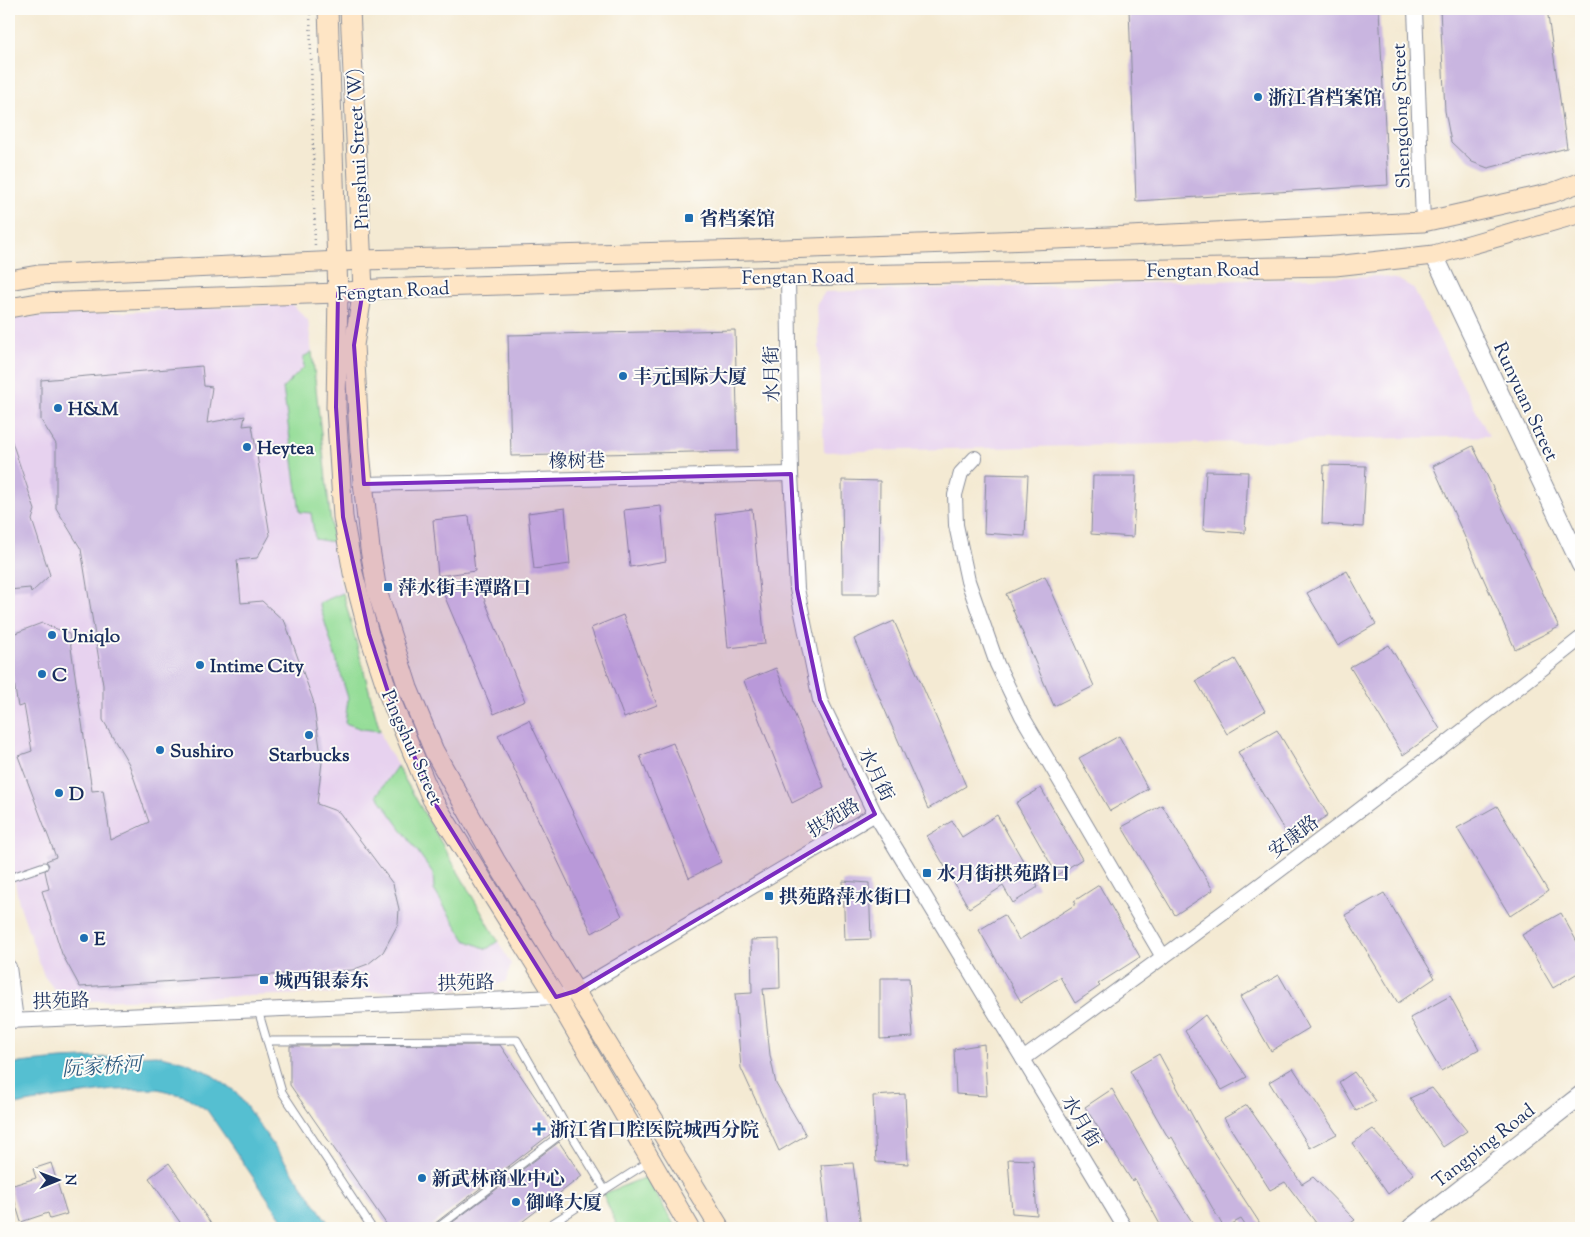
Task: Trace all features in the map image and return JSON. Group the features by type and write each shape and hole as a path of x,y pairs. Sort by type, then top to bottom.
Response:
{"main road":[{"name":"Pingshui Street (W)","path":"328,9 336,262"},
{"name":"Pingshui Street (W)","path":"350,9 363,290"},
{"name":"Fengtan Road","path":"9,280 38,275 362,260 805,248 1108,237 1423,222 1543,195 1581,182"},
{"name":"Fengtan Road","path":"9,308 38,303 788,276 1335,266 1434,255 1581,213"},
{"name":"Pingshui Street","path":"336,262 338,293 336,407 343,516 353,573 369,634 390,698 432,799 556,997 690,1228"},
{"name":"Pingshui Street","path":"363,290 354,345 370,550 377,591 408,688 434,751 495,860 720,1228"}],"street":[{"name":"Shengdong Street","path":"1415,9 1423,222"},
{"name":"Runyuan Street","path":"1434,255 1581,565"},
{"name":"水月街","path":"788,276 791,474 797,589 820,700 875,814 1125,1228"},
{"path":"975,458 960,473 955,495 956,525 968,581 997,664 1022,716 1163,957"},
{"name":"橡树巷","path":"364,484 791,474"},
{"name":"安康路","path":"1023,1059 1449,743 1581,638"},
{"name":"拱苑路","path":"12,1021 556,997 576,991 875,814"},
{"path":"9,967 12,1021"},
{"name":"Tangping Road","path":"1411,1228 1581,1095"}],"lane":[{"path":"9,878 44,866"},
{"path":"258,1010 282,1092 372,1228"},
{"path":"267,1041 517,1040 605,1190"},
{"path":"437,1228 568,1129"},
{"path":"545,1228 650,1161"}],"path":[{"path":"310,9 315,263"}],"highlighted area":[{"path":"363,290 354,345 364,484 791,474 797,589 820,700 875,814 576,991 556,997 432,799 390,698 369,634 343,517 336,407 338,293"}],"shaded area":[{"path":"1381,276 1399,280 1413,288 1489,436 824,452 817,304 825,292"},
{"path":"292,304 308,320 337,570 383,740 511,964 506,981 488,988 64,1002 44,976 19,903 9,852 9,318"}],"green space":[{"path":"312,352 333,542 315,539 311,513 300,512 283,388 304,367 303,357"},
{"path":"343,593 380,731 362,729 345,723 348,698 319,603"},
{"path":"397,766 498,941 487,949 465,940 434,890 433,873 377,795"},
{"path":"646,1177 676,1228 610,1228 616,1223 603,1194"}],"water":[{"name":"阮家桥河","path":"157,1055 186,1062 209,1073 236,1092 332,1228 288,1228 207,1110 185,1096 158,1089 113,1090 9,1106 9,1064 61,1059"}],"building":[{"name":"浙江省档案馆","path":"1129,9 1379,9 1388,185 1136,201"},
{"path":"1440,9 1547,9 1567,148 1488,168 1472,162 1451,142 1445,111"},
{"name":"丰元国际大厦","path":"735,330 738,451 511,456 508,335"},
{"name":"Intime City","path":"202,366 204,386 212,387 207,423 245,416 243,426 252,425 270,535 257,558 237,560 241,603 262,601 285,622 313,700 322,762 317,804 339,812 393,884 399,909 398,924 383,952 368,964 352,970 80,987 62,954 42,891 49,889 45,871 49,865 46,861 56,857 18,756 32,751 24,705 18,707 9,651 9,646 12,646 10,635 42,623 69,634 92,791 103,790 111,840 149,822 129,764 103,720 103,685 81,549 56,508 56,444 41,420 41,380"},
{"path":"9,439 11,439 35,510 32,520 50,575 31,593 30,588 9,590"},
{"path":"1473,446 1559,627 1515,649 1433,466"},
{"path":"1324,465 1366,466 1363,527 1322,524"},
{"path":"1206,471 1248,472 1245,533 1203,530"},
{"path":"986,474 1028,475 1025,536 984,533"},
{"path":"1093,476 1136,476 1133,537 1091,534"},
{"path":"842,480 880,481 879,594 843,594"},
{"path":"661,506 666,561 630,567 624,510"},
{"path":"565,508 570,564 534,569 528,513"},
{"path":"752,509 765,644 728,648 715,514"},
{"path":"469,516 475,571 438,576 433,520"},
{"path":"1347,571 1376,624 1338,646 1307,593"},
{"path":"1045,576 1094,686 1054,706 1006,594"},
{"path":"477,581 525,701 494,714 444,595"},
{"path":"623,615 657,705 624,718 591,628"},
{"path":"894,621 966,786 928,809 854,639"},
{"path":"1389,645 1440,729 1403,755 1350,667"},
{"path":"1235,659 1265,711 1227,734 1196,681"},
{"path":"776,668 824,787 792,803 744,681"},
{"path":"529,720 622,916 592,933 498,735"},
{"path":"1277,730 1328,815 1290,840 1238,752"},
{"path":"1119,736 1148,789 1110,811 1079,758"},
{"path":"673,743 721,862 689,878 640,756"},
{"path":"1041,788 1082,859 1057,875 1016,803"},
{"path":"1162,805 1213,890 1175,915 1122,827"},
{"path":"1497,806 1548,891 1510,916 1457,828"},
{"path":"997,815 1038,887 1013,903 1003,886 969,908 927,836 952,821 962,837"},
{"path":"843,881 869,883 871,939 845,940"},
{"path":"1099,885 1140,957 1098,984 1100,986 1075,1003 1060,977 1021,1002 979,930 1004,915 1019,940 1076,904 1074,901"},
{"path":"1384,893 1435,978 1398,1003 1345,915"},
{"path":"1561,913 1581,949 1581,971 1553,988 1522,935"},
{"path":"779,939 780,988 763,989 770,1055 776,1084 806,1135 779,1151 741,1068 735,994 752,993 751,940"},
{"path":"1279,975 1309,1028 1271,1051 1240,997"},
{"path":"880,978 909,978 913,1037 880,1039"},
{"path":"1450,996 1479,1049 1441,1071 1410,1018"},
{"path":"1205,1015 1247,1077 1222,1090 1185,1031"},
{"path":"984,1044 987,1096 956,1094 954,1049"},
{"name":"新武林商业中心","path":"500,1045 557,1129 434,1224 432,1228 389,1228 290,1085 290,1046"},
{"path":"1159,1054 1205,1139 1263,1228 1247,1228 1241,1219 1224,1228 1172,1137 1169,1139 1130,1071"},
{"path":"1293,1068 1337,1134 1310,1148 1269,1082"},
{"path":"1354,1072 1376,1101 1356,1111 1339,1082"},
{"path":"1432,1088 1467,1131 1443,1147 1410,1098"},
{"path":"1112,1089 1156,1165 1196,1228 1162,1228 1135,1179 1132,1181 1085,1107"},
{"path":"905,1094 908,1164 876,1162 873,1096"},
{"path":"1247,1105 1302,1184 1313,1177 1355,1220 1344,1228 1320,1228 1285,1182 1270,1190 1224,1118"},
{"path":"1373,1129 1414,1174 1388,1194 1352,1143"},
{"name":"御峰大厦","path":"559,1142 582,1176 514,1228 445,1228"},
{"path":"1008,1159 1033,1160 1037,1215 1012,1213"},
{"path":"51,1163 67,1214 50,1219 48,1213 21,1222 10,1186 36,1178 33,1169"},
{"path":"169,1163 214,1228 184,1228 149,1178"},
{"path":"853,1163 861,1228 828,1228 821,1165"}],"place":[{"name":"浙江省档案馆","path":"1258,97"},
{"name":"省档案馆","path":"689,218"},
{"name":"丰元国际大厦","path":"623,376"},
{"name":"H&M","path":"58,408"},
{"name":"Heytea","path":"247,447"},
{"name":"萍水街丰潭路口","path":"388,587"},
{"name":"Uniqlo","path":"52,635"},
{"name":"Intime City","path":"200,665"},
{"name":"C","path":"42,674"},
{"name":"Starbucks","path":"309,735"},
{"name":"Sushiro","path":"160,750"},
{"name":"D","path":"59,793"},
{"name":"水月街拱苑路口","path":"927,873"},
{"name":"拱苑路萍水街口","path":"769,896"},
{"name":"E","path":"84,938"},
{"name":"城西银泰东","path":"264,980"},
{"name":"浙江省口腔医院城西分院","path":"539,1129"},
{"name":"新武林商业中心","path":"422,1178"},
{"name":"御峰大厦","path":"516,1202"}]}
